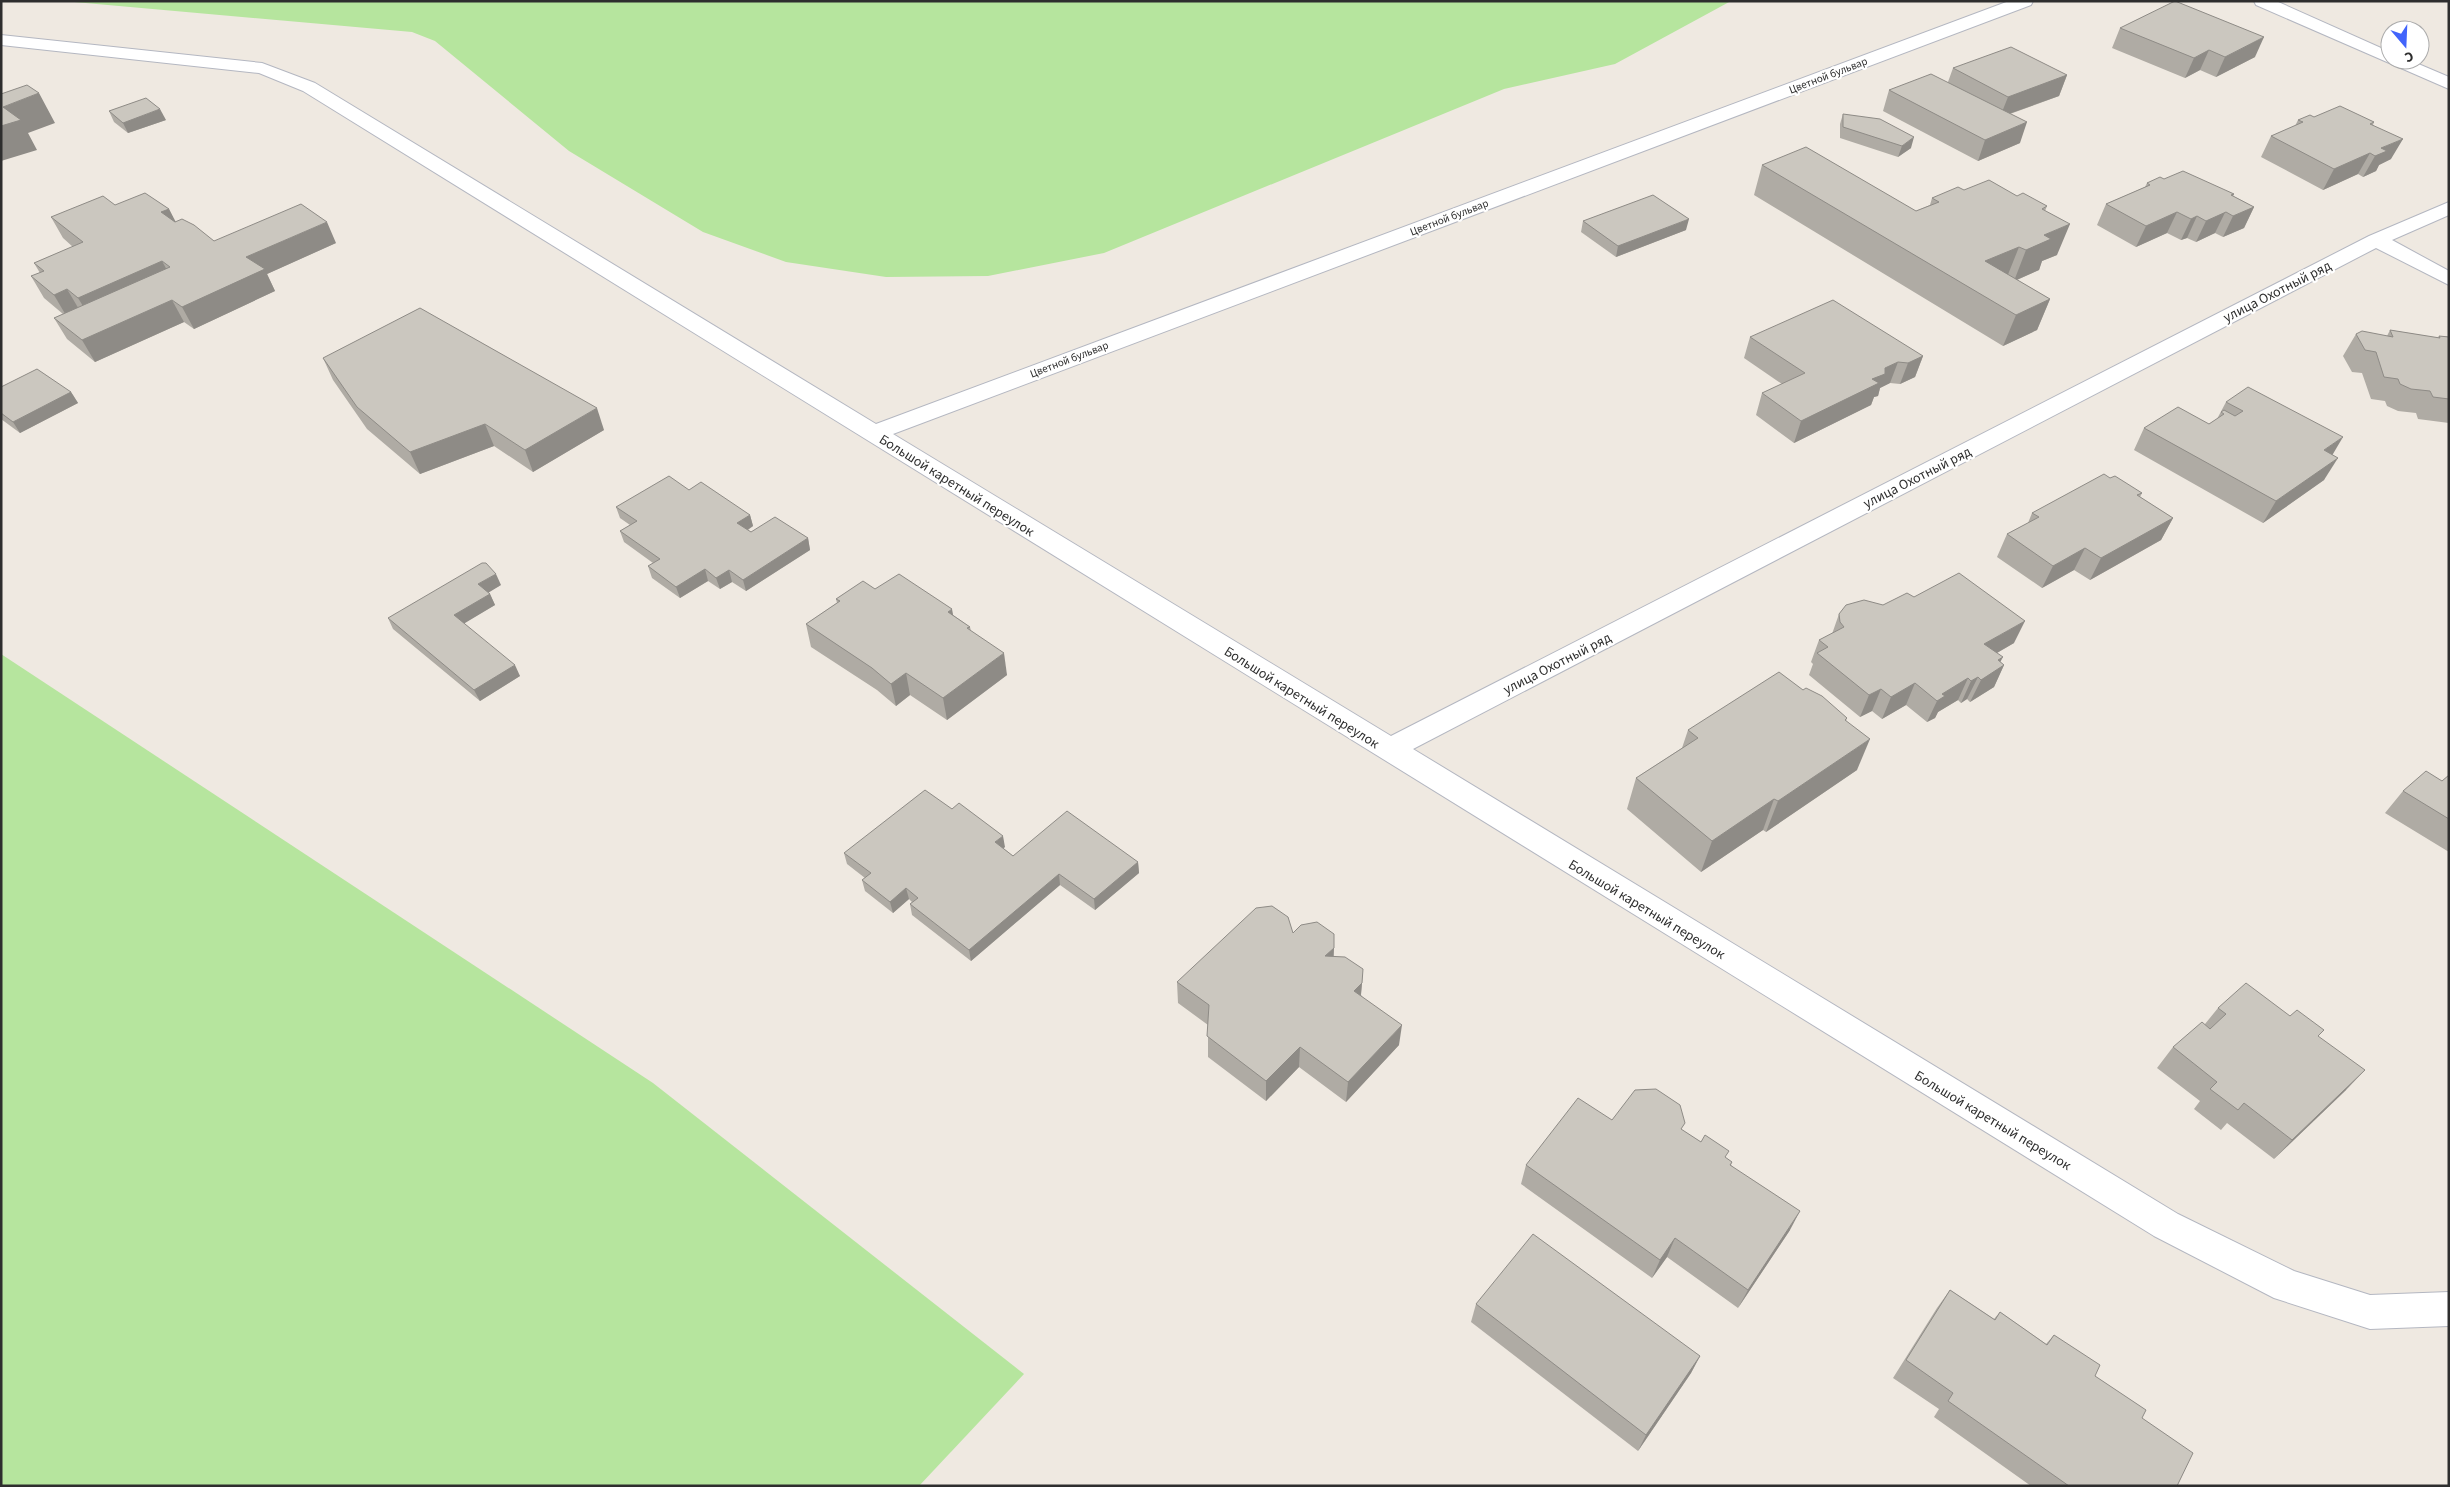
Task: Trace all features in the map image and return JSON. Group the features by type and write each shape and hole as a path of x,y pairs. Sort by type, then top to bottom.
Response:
{"street":[{"name":"Цветной бульвар","path":"873,433 2025,1"},
{"path":"2262,1 2380,54"},
{"name":"Большой каретный переулок","path":"1,40 262,68 309,87 1388,750 2166,1225 2287,1286 2370,1312 2449,1309"},
{"path":"2417,70 2449,84"},
{"name":"улица Охотный ряд","path":"1388,750 2376,240 2449,208"},
{"path":"2376,240 2449,279"}],"green space":[{"path":"63,1 1731,1 1615,64 1504,89 1104,253 988,276 886,277 786,262 703,232 569,151 435,41 412,32"},
{"path":"1,654 653,1083 1024,1374 919,1486 1,1486"}],"building":[{"path":"2175,1 2264,37 2225,57 2209,50 2194,58 2120,28"},
{"path":"2011,47 2067,75 2008,97 1953,68"},
{"path":"1931,74 2027,122 1985,140 1889,90"},
{"path":"27,85 39,93 3,107 21,120 1,126 1,94"},
{"path":"146,98 160,109 123,123 109,111"},
{"path":"2340,106 2374,122 2370,124 2403,139 2381,148 2387,151 2375,156 2370,153 2334,169 2271,136 2303,122 2298,120 2310,115 2314,117"},
{"path":"1843,114 1880,119 1914,137 1902,146 1843,127"},
{"path":"1806,147 1916,211 1939,202 1932,198 1958,187 1964,190 1989,180 2017,196 2023,193 2047,206 2042,209 2070,224 2044,235 2051,239 2026,250 2019,247 1985,261 2050,299 2016,315 1762,165"},
{"path":"2183,171 2234,194 2231,195 2254,207 2233,216 2226,212 2206,221 2197,216 2191,219 2177,212 2146,226 2106,204 2150,185 2147,183 2160,177 2164,179"},
{"path":"145,193 169,209 161,212 175,222 182,219 194,225 214,241 301,204 327,222 246,257 265,269 182,307 172,300 82,340 54,318 170,267 162,261 78,298 67,289 54,295 31,276 44,271 34,263 83,242 51,217 103,196 115,205"},
{"path":"1653,195 1689,219 1618,246 1583,221"},
{"path":"1833,300 1923,356 1908,363 1898,362 1885,368 1885,374 1872,379 1879,383 1801,421 1762,393 1805,373 1750,337"},
{"path":"420,308 597,408 525,450 485,424 410,452 357,407 323,358"},
{"path":"2390,330 2440,338 2439,336 2449,337 2449,399 2433,397 2430,391 2411,389 2400,384 2398,379 2384,377 2376,352 2365,350 2356,334 2362,331 2393,337"},
{"path":"37,369 71,392 13,422 1,413 1,387"},
{"path":"2248,387 2343,437 2324,450 2338,458 2276,501 2144,428 2178,407 2209,424 2224,414 2221,412 2224,410 2235,416 2243,411 2226,402"},
{"path":"2104,474 2110,478 2115,476 2142,493 2137,495 2173,518 2101,558 2085,548 2053,566 2007,534 2039,517 2032,513"},
{"path":"669,476 689,490 701,482 750,515 737,523 751,532 775,517 808,538 743,580 729,570 716,578 705,569 676,587 648,566 660,559 620,531 637,521 616,507"},
{"path":"482,563 486,563 496,574 478,584 490,594 454,615 515,665 474,690 388,618"},
{"path":"1959,573 2025,621 1984,644 2003,657 1998,660 2004,665 1981,680 1978,677 1971,681 1968,678 1942,694 1945,696 1937,701 1915,683 1891,697 1881,689 1869,695 1817,653 1828,647 1819,640 1844,627 1840,622 1839,614 1846,605 1864,600 1883,605 1907,593 1914,597"},
{"path":"899,574 952,609 948,612 970,627 967,628 1004,653 943,698 906,673 891,684 872,668 806,624 840,601 836,599 863,581 875,589"},
{"path":"1779,672 1803,690 1806,688 1822,696 1847,718 1845,720 1870,739 1778,801 1774,799 1712,841 1636,778 1698,738 1688,730"},
{"path":"2426,771 2442,781 2449,775 2449,819 2403,791"},
{"path":"925,790 952,809 959,803 1003,836 995,842 1013,856 1067,811 1138,862 1094,899 1059,874 969,950 910,904 918,898 906,888 890,902 862,880 871,873 844,853"},
{"path":"1272,906 1288,917 1293,933 1301,925 1317,922 1334,934 1334,948 1325,956 1345,957 1363,969 1362,983 1354,991 1402,1025 1348,1082 1300,1047 1266,1081 1207,1036 1209,1005 1177,982 1256,908"},
{"path":"2246,983 2290,1016 2297,1010 2324,1030 2318,1036 2365,1070 2292,1140 2244,1103 2238,1110 2210,1089 2217,1082 2173,1047 2202,1022 2210,1029 2226,1014 2218,1008"},
{"path":"1656,1089 1680,1105 1685,1123 1681,1129 1701,1142 1705,1135 1729,1151 1725,1157 1732,1162 1730,1165 1800,1211 1748,1290 1675,1238 1660,1260 1526,1165 1578,1098 1612,1120 1635,1090"},
{"path":"1533,1234 1700,1356 1646,1435 1476,1304"},
{"path":"1950,1290 1995,1320 2000,1312 2047,1345 2054,1335 2100,1365 2095,1376 2146,1410 2142,1418 2193,1453 2177,1486 2069,1486 1948,1401 1953,1393 1906,1360"}]}
